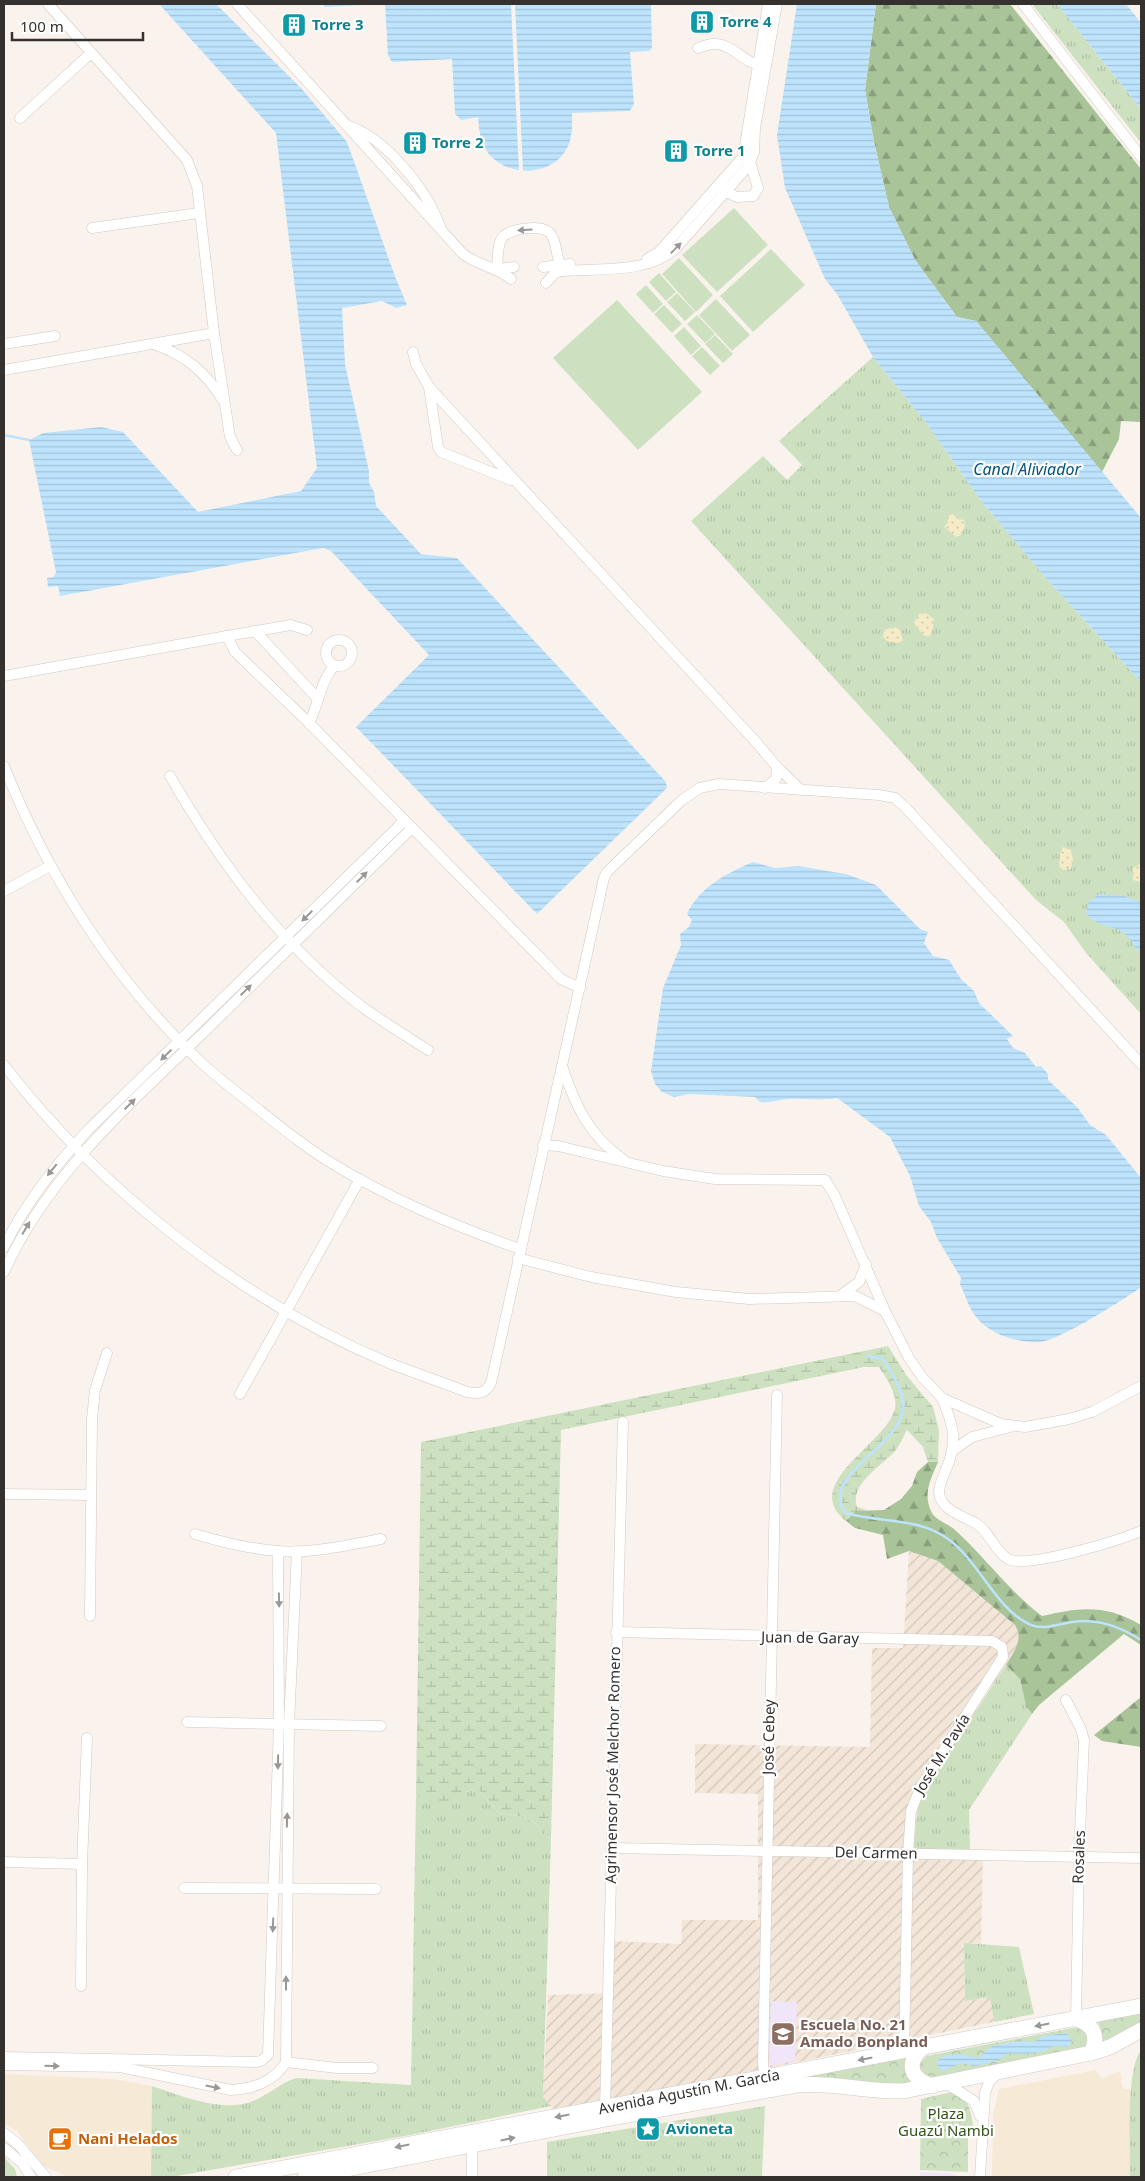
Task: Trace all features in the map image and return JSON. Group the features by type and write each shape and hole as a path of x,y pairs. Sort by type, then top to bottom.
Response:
{"main road":[{"name":"Avenida Agustín M. García","path":"305,2177 472,2146 770,2084 904,2051 1141,2006"},
{"path":"1076,2018 1090,2026 1095,2032 1096,2041 1091,2053"},
{"name":"Avenida Agustín M. García","path":"236,2177 605,2108 770,2084 828,2084 896,2092 939,2085 1091,2053 1110,2047 1141,2030"},
{"path":"922,2048 914,2056 912,2068 916,2078 939,2085"}],"street":[{"path":"48,4 187,160 196,186 214,333 230,437 237,450"},
{"path":"237,4 442,232 469,259 497,269 511,279"},
{"path":"544,267 646,265 662,259 676,248 721,189 747,159 754,128 768,4"},
{"path":"762,65 778,4"},
{"path":"1023,4 1141,157"},
{"path":"698,48 712,44 724,45 762,65"},
{"path":"20,118 92,53"},
{"path":"721,189 746,198 753,196 757,192 758,188 747,159"},
{"path":"92,228 200,213"},
{"path":"497,269 500,241 503,236 516,230 542,228 548,231 555,242 561,268"},
{"path":"497,269 514,267"},
{"path":"546,283 561,268"},
{"path":"4,370 155,345 214,333"},
{"path":"4,344 55,336"},
{"path":"155,345 182,356 198,368 207,377 225,404"},
{"path":"413,352 416,364 429,387 515,482 622,595 777,767 801,790"},
{"path":"429,387 438,447 441,452 515,482"},
{"path":"4,676 291,625 307,630"},
{"path":"255,632 318,699"},
{"path":"227,636 235,652 562,979 580,988"},
{"path":"308,723 318,699 323,680 333,667"},
{"path":"4,766 50,866 88,928 109,956 184,1045 206,1066 289,1134 336,1166 457,1227 519,1254 592,1277 692,1294 749,1298 841,1295 865,1300 885,1311"},
{"path":"765,788 776,779 777,767"},
{"path":"170,776 223,863 289,941 361,1006 428,1050"},
{"path":"4,1065 82,1154 144,1209 192,1248 287,1311 389,1363 467,1392 479,1394 484,1392 491,1383 602,884 607,872 682,800 700,788 719,784 890,796 900,801 1141,1064"},
{"path":"4,1247 31,1199 74,1146 184,1045 408,825"},
{"path":"4,891 50,866"},
{"path":"4,1272 16,1246 38,1209 56,1184 184,1045"},
{"path":"562,1065 571,1094 590,1129 614,1153 629,1164"},
{"path":"556,1091 565,1090 571,1094"},
{"path":"543,1145 558,1146 629,1164 715,1179 825,1180 835,1196 885,1311 915,1368 942,1398 952,1424 954,1450"},
{"path":"240,1394 360,1179"},
{"path":"841,1295 859,1282 866,1264"},
{"path":"90,1616 93,1400 99,1373 107,1353"},
{"path":"1141,1386 1111,1404 1069,1420 981,1433 962,1442 954,1450 940,1482 939,1493 942,1501 950,1509 980,1525 1003,1554 1011,1560 1042,1559 1100,1545 1141,1531"},
{"name":"José Cebey","path":"770,2084 762,2064 770,1637 777,1395"},
{"path":"942,1398 1013,1427"},
{"name":"Agrimensor José Melchor Romero","path":"605,2108 623,1422"},
{"path":"4,1494 91,1495"},
{"path":"195,1534 278,1551 297,1551 381,1539"},
{"path":"4,2065 120,2067 231,2090 248,2088 268,2079 286,2062 284,1724 278,1551"},
{"path":"4,2056 261,2061 268,2055 270,2045 275,1888 284,1724 297,1551"},
{"name":"Juan de Garay","path":"616,1632 992,1641 1002,1647"},
{"name":"José M. Pavía","path":"904,2051 908,1854 911,1811 917,1793 1003,1657 1002,1647"},
{"name":"Rosales","path":"1066,1700 1081,1729 1084,1740 1079,1857 1076,2018"},
{"path":"187,1722 381,1726"},
{"path":"81,1986 82,1864 87,1738"},
{"name":"Del Carmen","path":"611,1848 1141,1858"},
{"path":"4,1862 82,1864"},
{"path":"184,1888 376,1889"},
{"path":"270,2045 287,2045"},
{"path":"147,2060 148,2073"},
{"path":"261,2061 268,2079"},
{"path":"286,2062 337,2068 373,2068"},
{"path":"980,2177 982,2124 986,2087 998,2073"},
{"path":"939,2085 974,2101 982,2124"},
{"path":"4,2132 17,2143 31,2177"},
{"path":"472,2146 472,2177"},
{"path":"4,2148 25,2160 46,2177"}],"shaded area":[{"path":"909,1551 938,1561 1015,1625 1020,1632 1020,1641 1006,1665 924,1791 913,1850 983,1852 981,1944 964,1943 965,2001 990,1997 994,2022 615,2099 553,2109 543,2097 548,1995 610,1993 612,1941 681,1944 682,1920 758,1920 758,1794 695,1793 695,1744 870,1747 872,1648 903,1648"},
{"name":"Escuela No. 21 Amado Bonpland","path":"771,2001 797,2002 795,2061 769,2066"},
{"path":"1096,2070 1102,2079 1120,2071 1123,2089 1131,2089 1130,2177 992,2177 993,2115 999,2089"},
{"path":"4,2074 113,2079 152,2086 151,2177 68,2177 43,2166 17,2131 4,2124"},
{"path":"920,2172 950,2173 960,2177 920,2177"}],"green space":[{"path":"876,4 1010,4 1141,169 1141,422 1121,421 1119,439 1102,472 976,321 957,317 915,260 889,207 874,142 865,90"},
{"path":"1032,4 1057,4 1141,109 1141,143"},
{"path":"734,208 768,245 717,292 682,255"},
{"path":"771,249 805,285 753,332 720,296"},
{"path":"679,258 713,295 696,312 662,274"},
{"path":"659,273 676,292 666,301 649,282"},
{"path":"646,285 663,304 653,313 636,294"},
{"path":"677,293 695,312 685,321 667,302"},
{"path":"716,299 750,335 732,351 699,315"},
{"path":"617,300 702,392 638,450 553,358"},
{"path":"664,305 682,324 672,333 654,314"},
{"path":"697,315 715,334 705,343 687,324"},
{"path":"684,327 701,346 691,355 674,336"},
{"path":"715,335 733,354 723,363 705,344"},
{"path":"702,347 720,366 710,375 692,356"},
{"path":"873,357 927,424 982,502 1044,576 1141,682 1141,1014 1086,953 1064,922 1036,900 691,521 763,456 787,480 802,465 779,441"},
{"path":"888,1346 907,1376 933,1407 939,1430 938,1462 928,1462 923,1447 907,1430 895,1451 868,1476 858,1491 857,1507 870,1511 855,1511 846,1521 834,1507 832,1493 838,1479 888,1423 895,1409 893,1392 879,1367 864,1367 561,1430 551,1839 534,1823 522,1817 499,1813 480,1791 472,1789 451,1801 445,1802 432,1801 416,1795 421,1442"},
{"path":"928,1462 938,1462 930,1481 928,1493 929,1506 932,1513 936,1518 954,1529 1030,1606 1042,1616 1081,1609 1116,1613 1141,1625 1141,1645 1124,1634 1039,1705 1032,1714 1026,1706 1020,1679 1006,1665 1018,1641 1018,1630 1015,1625 938,1561 909,1551 887,1559 883,1535 855,1528 846,1521 855,1511 884,1510 901,1499 912,1486 917,1472"},
{"path":"1006,1665 1020,1679 1026,1706 1032,1714 969,1810 970,1851 913,1851 919,1801 924,1791"},
{"path":"1141,1697 1141,1747 1102,1741 1094,1735"},
{"path":"472,1789 480,1791 499,1813 522,1817 534,1823 551,1839 543,2097 551,2106 410,2135 171,2177 151,2177 152,2086 202,2102 228,2105 253,2101 286,2082 297,2078 411,2085 416,1795 423,1798 445,1800 459,1796"},
{"path":"964,1943 1019,1947 1034,2014 994,2022 990,1997 965,2001"},
{"path":"1141,2011 1141,2025 1103,2042 1101,2029 1097,2021"},
{"path":"1078,2027 1088,2031 1089,2044 1084,2048 929,2078 920,2071 920,2064 926,2056"},
{"path":"1141,2050 1141,2177 1130,2177 1131,2092 1136,2061"},
{"path":"906,2056 914,2083 903,2086 829,2077 794,2078"},
{"name":"Plaza Guazú Nambi","path":"952,2092 966,2102 972,2116 974,2129 968,2137 968,2172 920,2170 921,2099"},
{"path":"765,2106 762,2177 547,2177 547,2142"},
{"path":"4,2157 15,2169 17,2177 4,2177"}],"sand":[{"path":"953,514 958,519 964,520 965,526 960,536 956,537 944,527 948,522 947,516"},
{"path":"926,613 934,619 932,633 929,637 923,635 914,623 919,614"},
{"path":"888,627 892,629 896,627 900,630 903,641 892,643 885,639 883,637 884,632"},
{"path":"1063,847 1071,850 1073,860 1071,869 1063,870 1059,866"},
{"path":"1141,863 1141,882 1133,880 1133,868"}],"water":[{"path":"159,4 216,4 301,88 347,142 407,305 396,308 382,301 342,308 345,364 369,471 369,483 374,492 376,506 421,554 457,558 666,782 667,788 537,914 356,727 429,655 331,551 323,548 60,596 58,586 48,587 47,578 54,577 56,572 29,440 43,433 101,427 123,432 198,512 301,491 317,468 276,133"},
{"path":"323,4 385,4 325,7"},
{"path":"385,4 651,4 652,48 649,51 630,52 634,104 630,111 572,113 570,140 560,158 551,165 540,169 516,170 504,166 486,150 479,130 478,117 461,120 455,114 452,59 392,62 388,55"},
{"name":"Canal Aliviador","path":"797,4 876,4 865,90 874,142 889,207 915,260 957,317 976,321 1141,518 1141,682 1044,576 982,502 927,424 873,357 837,294 825,279 785,188 777,135"},
{"path":"1057,4 1126,4 1141,23 1141,109"},
{"path":"753,862 775,868 799,866 846,874 876,885 920,929 928,932 924,943 933,956 949,960 961,979 974,991 979,1003 1013,1036 1007,1039 1013,1048 1025,1053 1036,1067 1041,1066 1048,1074 1048,1080 1078,1108 1090,1125 1106,1135 1141,1178 1140,1288 1090,1320 1048,1340 1031,1342 1005,1337 983,1324 972,1310 960,1284 961,1278 937,1238 931,1222 919,1206 910,1176 890,1137 837,1098 788,1099 760,1102 755,1097 689,1094 674,1097 662,1092 655,1084 651,1071 663,988 681,945 680,934 689,927 692,920 687,914 699,896 714,882"},
{"path":"1100,894 1124,896 1141,902 1141,954 1124,933 1094,921 1086,913 1089,901"},
{"path":"1067,2033 1072,2042 1067,2047 1054,2046 1044,2051 1032,2053 1008,2053 999,2060 975,2066 962,2063 942,2071 937,2065 938,2060 944,2056 959,2054 978,2058 992,2046 1020,2041 1034,2042 1043,2036"}],"pier":[{"path":"511,4 515,4 523,171 519,171"}],"waterway":[{"path":"4,435 29,440"},
{"path":"867,1356 883,1359 892,1374 902,1396 901,1417 893,1431 852,1472 843,1486 840,1499 846,1513 924,1527 948,1539 969,1559 1007,1607 1017,1617 1029,1624 1045,1627 1092,1621 1125,1631 1141,1640"}],"place":[{"name":"Torre 4","path":"702,22"},
{"name":"Torre 3","path":"294,25"},
{"name":"Torre 2","path":"415,143"},
{"name":"Torre 1","path":"676,151"},
{"name":"Escuela No. 21 Amado Bonpland","path":"783,2034"},
{"name":"Avioneta","path":"648,2129"},
{"name":"Nani Helados","path":"60,2139"}]}
